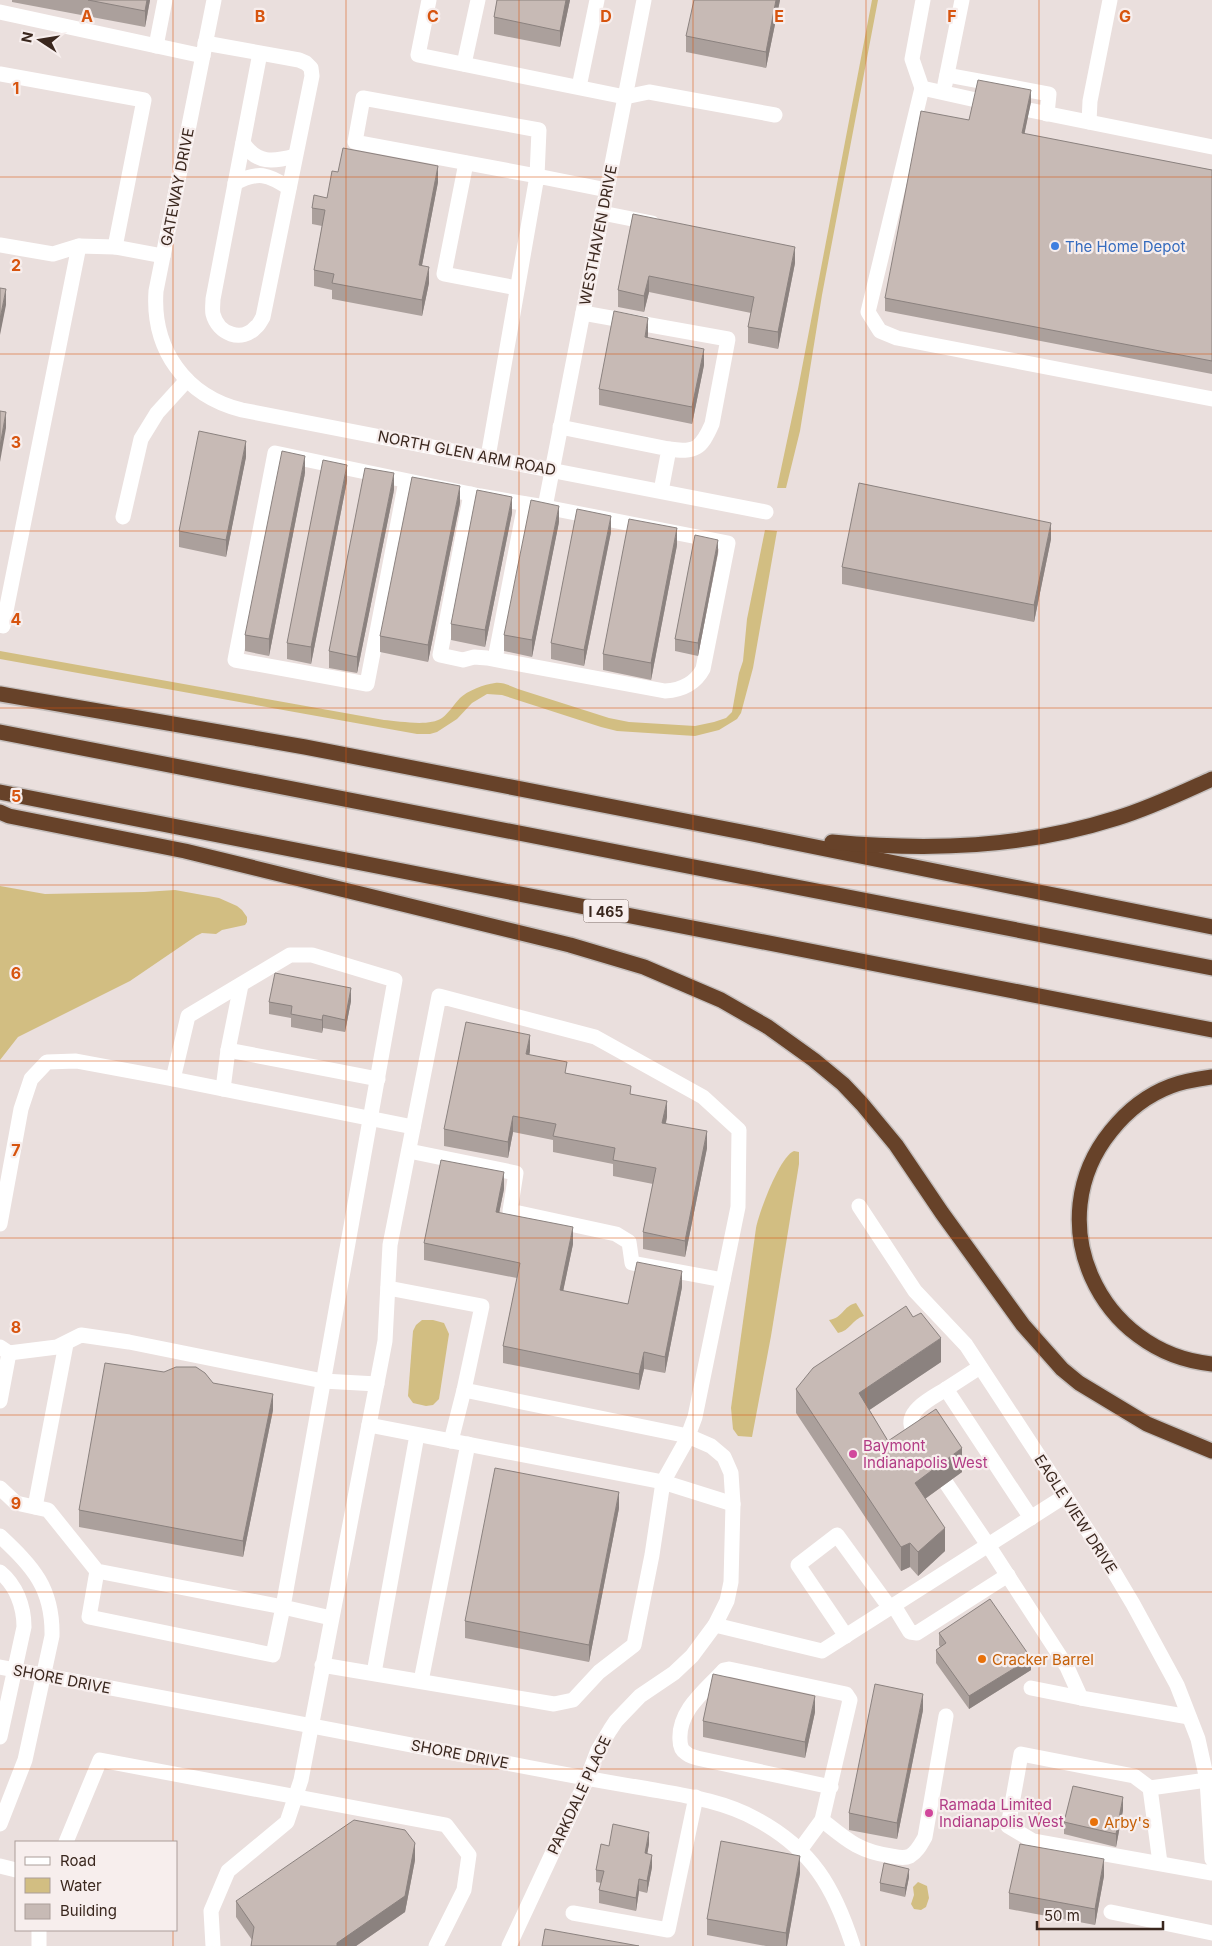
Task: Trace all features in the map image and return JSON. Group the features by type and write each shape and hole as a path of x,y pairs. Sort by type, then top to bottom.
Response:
{"highway":[{"path":"0,694 305,747 747,833 1212,927"},
{"path":"0,732 1212,968"},
{"path":"747,833 883,847 941,847 1004,843 1067,832 1119,818 1169,799 1212,779"},
{"name":"I 465","path":"0,792 1212,1030"},
{"path":"0,812 9,816 185,851 570,945 644,967 721,1000 768,1027 814,1060 843,1084 862,1104 896,1145 942,1214 1023,1326 1062,1369 1079,1383 1140,1420 1173,1436 1207,1447"},
{"path":"1212,1077 1171,1086 1145,1100 1122,1117 1104,1140 1090,1165 1082,1193 1080,1221 1083,1250 1092,1277 1105,1302 1123,1324 1145,1342 1171,1356 1198,1363 1212,1364"}],"street":[{"path":"156,46 165,0"},
{"name":"GATEWAY DRIVE","path":"182,375 166,351 157,322 156,291 214,0"},
{"path":"429,0 418,55 625,97 649,92 775,115"},
{"path":"464,64 478,0"},
{"path":"579,88 597,0"},
{"name":"WESTHAVEN DRIVE","path":"546,507 644,0"},
{"path":"924,0 912,59 922,88 868,312 880,331 898,338 1212,399"},
{"path":"944,92 962,0"},
{"path":"1089,122 1090,101 1110,0"},
{"path":"0,12 156,46 260,53 299,60 311,68 312,76 263,317 256,328 236,336 225,333 218,325 212,314 213,299 260,53"},
{"path":"0,74 144,100 115,247"},
{"path":"947,75 1049,94 1047,114"},
{"path":"922,88 976,100"},
{"path":"488,457 537,176 539,130 364,98 355,142 537,176 607,190"},
{"path":"1029,110 1212,147"},
{"path":"243,143 249,152 264,160 274,161 295,156"},
{"path":"466,163 444,274 517,288"},
{"path":"235,183 256,174 267,176 289,188"},
{"path":"602,213 668,226"},
{"path":"0,245 53,254 79,246 115,247 163,256"},
{"path":"0,625 3,626 79,246"},
{"path":"560,427 686,451 696,449 712,424 728,339 583,313"},
{"path":"123,517 141,439 182,375"},
{"name":"NORTH GLEN ARM ROAD","path":"182,375 213,399 234,408 766,512"},
{"path":"661,491 669,449"},
{"path":"406,481 367,684 235,660 275,454 728,543 703,669 698,677 682,689 665,691 495,659 474,657 463,660 440,655 471,494"},
{"path":"495,659 525,504"},
{"path":"97,1572 89,1617 273,1655 284,1606 395,980 312,955 290,955 188,1016 173,1079"},
{"path":"223,1089 240,985"},
{"path":"213,1946 211,1911 228,1871 287,1822 301,1780 310,1726 385,1341 390,1244 439,996 595,1037 703,1097 740,1130 738,1207 695,1417 688,1436 663,1482 652,1555 634,1645 599,1672 573,1700 554,1704 322,1665"},
{"path":"228,1050 378,1079"},
{"path":"0,1224 21,1109 31,1079 47,1062 76,1061 414,1127"},
{"path":"409,1151 516,1173 510,1211 616,1234 629,1242 632,1263 723,1280"},
{"name":"EAGLE VIEW DRIVE","path":"859,1206 915,1291 934,1314 963,1341 1065,1496 1133,1604 1177,1685 1200,1746 1206,1780 1212,1859"},
{"path":"388,1288 482,1306 451,1441"},
{"path":"0,1401 4,1350 57,1347 81,1335 146,1346 323,1382 377,1384"},
{"path":"35,1506 66,1344"},
{"path":"921,1443 911,1428 911,1419 914,1411 980,1367"},
{"path":"946,1389 1031,1518"},
{"name":"PARKDALE PLACE","path":"464,1390 688,1436 711,1446 724,1458 731,1473 734,1504 730,1582 727,1601 714,1625 692,1656 674,1673 640,1696 616,1721 598,1750 587,1778 509,1946"},
{"path":"369,1425 663,1482 734,1504"},
{"path":"374,1673 417,1435"},
{"path":"421,1681 468,1444"},
{"path":"946,1483 1067,1667 1081,1698"},
{"path":"0,1488 16,1503 48,1510 97,1572 284,1606 331,1618"},
{"path":"714,1625 822,1652 1065,1496"},
{"path":"846,1636 798,1565 837,1535 910,1632 917,1634 1008,1575"},
{"path":"0,1536 23,1557 37,1574 49,1602 52,1622 52,1636 24,1760 0,1824"},
{"path":"0,1572 14,1587 23,1611 24,1634 0,1737"},
{"name":"SHORE DRIVE","path":"0,1667 696,1798 729,1807 751,1816 772,1828 800,1850 823,1877 831,1891 842,1912 853,1946"},
{"path":"800,1850 822,1820 831,1787 850,1700 846,1694 729,1669 724,1670 687,1710 683,1718 680,1735 680,1747 686,1753 692,1756 831,1787"},
{"path":"1032,1688 1189,1717"},
{"path":"822,1820 850,1843 863,1850 902,1858 910,1856 917,1850 925,1837 946,1716"},
{"path":"1206,1780 1150,1788 1134,1776 1021,1754 1008,1826 1033,1841 1212,1873"},
{"path":"66,1841 100,1760 446,1825 469,1855 464,1890 436,1946"},
{"path":"1150,1788 1160,1863"},
{"path":"573,1913 668,1930 696,1798"},
{"path":"0,1866 15,1870"},
{"path":"1110,1912 1212,1934"},
{"path":"38,1931 39,1946"}],"water":[{"path":"872,0 878,0 822,295 800,431 786,488 777,488 798,389"},
{"path":"765,530 777,531 753,668 741,713 737,719 719,730 695,736 617,731 502,695 487,694 472,703 457,719 437,732 417,734 0,659 0,651 384,720 414,723 436,721 445,716 460,698 467,693 486,685 501,683 609,718 629,722 695,726 726,718 732,712 743,661 747,619"},
{"path":"0,886 45,894 175,890 219,898 237,906 247,917 247,922 245,925 222,930 216,934 202,933 196,936 130,981 18,1037 0,1060"},
{"path":"794,1151 799,1152 799,1164 771,1336 752,1437 738,1436 733,1429 731,1408 756,1228 761,1210 777,1173 788,1155"},
{"path":"856,1303 864,1316 838,1333 829,1320 834,1319"},
{"path":"422,1320 444,1323 449,1334 439,1399 433,1405 426,1406 413,1403 408,1396 413,1331"},
{"path":"918,1882 927,1886 929,1898 926,1907 921,1910 914,1909 911,1904 914,1895 913,1887"}],"building":[{"path":"88,0 147,0 145,11"},
{"path":"497,0 566,0 560,31 494,17"},
{"path":"694,0 776,0 766,52 686,36"},
{"name":"The Home Depot","path":"978,80 1031,90 1022,133 1212,170 1212,361 885,298 921,111 969,120"},
{"path":"343,148 438,166 419,265 429,267 422,300 332,283 334,274 314,270 325,210 312,208 314,195 327,198 332,171 338,172"},
{"path":"633,214 795,247 778,332 748,327 754,297 649,276 644,296 618,290"},
{"path":"0,288 6,289 0,319"},
{"path":"614,311 648,318 645,337 704,349 692,407 599,389"},
{"path":"0,411 6,412 0,446"},
{"path":"199,431 246,441 226,540 179,531"},
{"path":"282,451 305,456 269,639 245,635"},
{"path":"323,460 347,465 311,647 287,643"},
{"path":"365,468 394,473 357,657 329,651"},
{"path":"412,477 460,486 428,645 380,636"},
{"path":"859,483 1051,523 1034,605 842,567"},
{"path":"477,490 512,497 485,630 451,624"},
{"path":"531,500 559,506 532,640 504,635"},
{"path":"577,509 611,516 584,650 551,643"},
{"path":"629,519 677,528 651,663 603,654"},
{"path":"695,535 718,540 698,643 675,639"},
{"path":"275,973 351,988 345,1020 323,1015 322,1020 291,1014 292,1006 269,1002"},
{"path":"466,1022 530,1035 526,1054 567,1062 565,1073 631,1086 630,1094 667,1101 662,1123 707,1131 685,1241 643,1232 656,1168 613,1160 615,1148 553,1136 556,1124 513,1116 508,1142 444,1129"},
{"path":"441,1160 504,1172 496,1212 573,1227 560,1290 628,1304 637,1262 682,1271 665,1357 644,1352 639,1374 503,1346 520,1263 424,1243"},
{"name":"Baymont Indianapolis West","path":"906,1306 913,1317 921,1313 941,1338 859,1393 888,1441 936,1409 962,1448 915,1483 945,1528 918,1552 910,1543 901,1547 796,1389 813,1368"},
{"path":"105,1363 164,1372 176,1367 196,1367 205,1373 213,1383 273,1394 243,1541 79,1510"},
{"path":"495,1468 619,1492 589,1645 465,1621"},
{"name":"Cracker Barrel","path":"990,1599 1031,1658 969,1696 936,1650 946,1643 939,1633"},
{"path":"713,1674 815,1696 805,1742 703,1721"},
{"path":"875,1684 923,1694 897,1823 849,1813"},
{"name":"Arby's","path":"1073,1786 1123,1797 1116,1834 1064,1822"},
{"path":"354,1820 405,1830 415,1843 405,1896 337,1943 337,1946 251,1946 254,1927 236,1901"},
{"path":"613,1824 649,1832 645,1853 652,1855 647,1881 639,1879 636,1898 599,1890 604,1871 596,1870 601,1844 609,1846"},
{"path":"721,1841 800,1856 786,1933 707,1919"},
{"path":"1020,1844 1104,1859 1095,1909 1009,1893"},
{"path":"884,1863 909,1869 905,1888 880,1883"},
{"path":"545,1929 639,1946 542,1946"}],"place":[{"name":"The Home Depot","path":"1055,246"},
{"name":"Baymont Indianapolis West","path":"853,1454"},
{"name":"Cracker Barrel","path":"982,1659"},
{"name":"Ramada Limited Indianapolis West","path":"929,1813"},
{"name":"Arby's","path":"1094,1822"}]}
